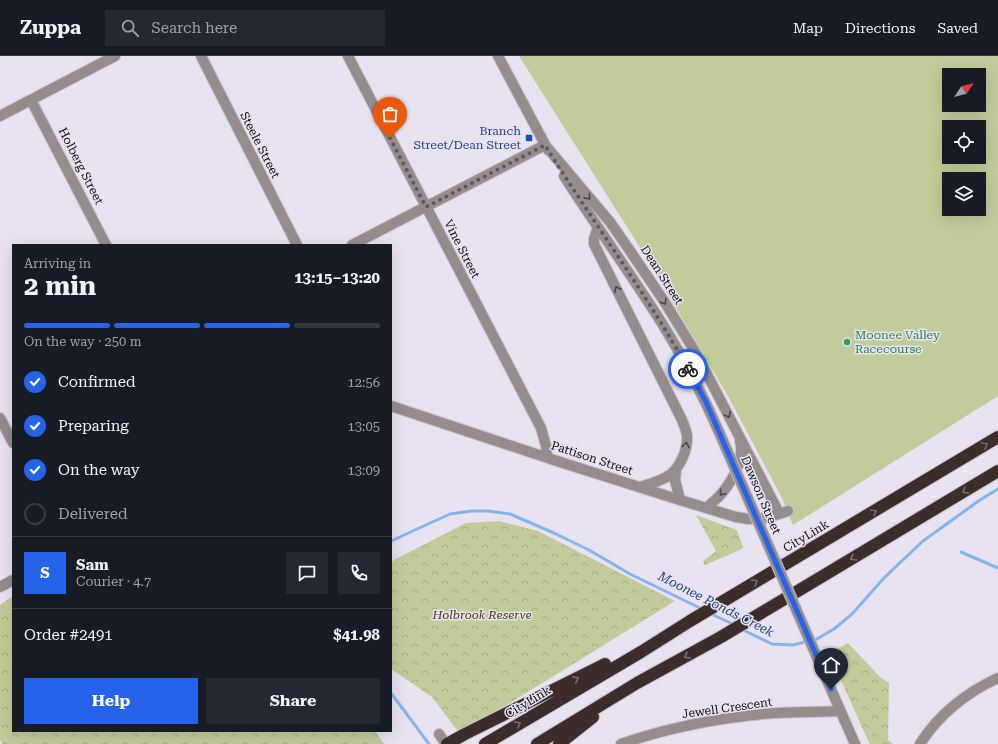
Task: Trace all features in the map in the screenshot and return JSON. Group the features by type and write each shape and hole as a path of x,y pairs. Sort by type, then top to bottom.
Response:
{"highway":[{"name":"CityLink","path":"484,744 635,656 690,621 998,437"},
{"path":"537,744 637,683 721,637 998,471"},
{"path":"446,744 690,621"},
{"path":"559,744 637,683"}],"street":[{"path":"0,116 115,56"},
{"name":"Steele Street","path":"200,56 296,244"},
{"name":"Vine Street","path":"348,56 540,428 546,446 547,457"},
{"name":"Dean Street","path":"498,56 545,145 573,190 664,325 706,402 719,432"},
{"name":"Holberg Street","path":"32,100 105,244"},
{"path":"354,244 545,145"},
{"name":"Dean Street","path":"545,145 610,222 664,301 694,350 737,432 783,512"},
{"path":"598,227 594,244 682,420 687,435 681,462 676,470 662,479 640,487"},
{"name":"Pattison Street","path":"392,406 736,517 748,519 766,518 783,512"},
{"path":"0,418 12,441"},
{"name":"Dawson Street","path":"719,432 855,744"},
{"name":"Dean Street","path":"706,508 728,485 737,467 741,454 741,446 737,432"},
{"path":"676,470 675,480 680,500"},
{"path":"0,587 12,581"},
{"path":"920,744 936,722 959,701 998,678"},
{"name":"Jewell Crescent","path":"621,744 676,728 717,720 776,713 840,711"},
{"path":"439,734 446,744"}],"green space":[{"name":"Moonee Valley Racecourse","path":"519,56 998,56 998,396 793,525 782,498 729,398 646,257"},
{"path":"696,515 737,530 743,547 740,550 705,565 703,561 716,551"},
{"name":"Holbrook Reserve","path":"499,521 538,531 675,601 460,734 432,697 392,670 392,562 466,523"},
{"path":"12,597 12,732 376,732 384,744 2,744 0,740 0,605"},
{"path":"848,643 880,677 889,683 888,740 893,744 869,743 829,653"}],"waterway":[{"name":"Moonee Ponds Creek","path":"741,629 772,644 793,645 817,639 834,629 852,614 884,578 923,541 980,500 998,489"},
{"name":"Moonee Ponds Creek","path":"392,541 450,514 471,511 488,511 510,514 589,550 630,574 702,609"},
{"path":"961,552 998,568"},
{"name":"Moonee Ponds Creek","path":"709,613 735,625"},
{"name":"Moonee Ponds Creek","path":"392,694 429,744"}],"way so far":[{"path":"390,138 426,207 545,145 573,190 664,325 688,369"}],"place":[{"name":"Branch Street/Dean Street","path":"529,138"},
{"name":"Moonee Valley Racecourse","path":"847,342"}],"route":[{"path":"688,369 706,402 831,689"}]}
